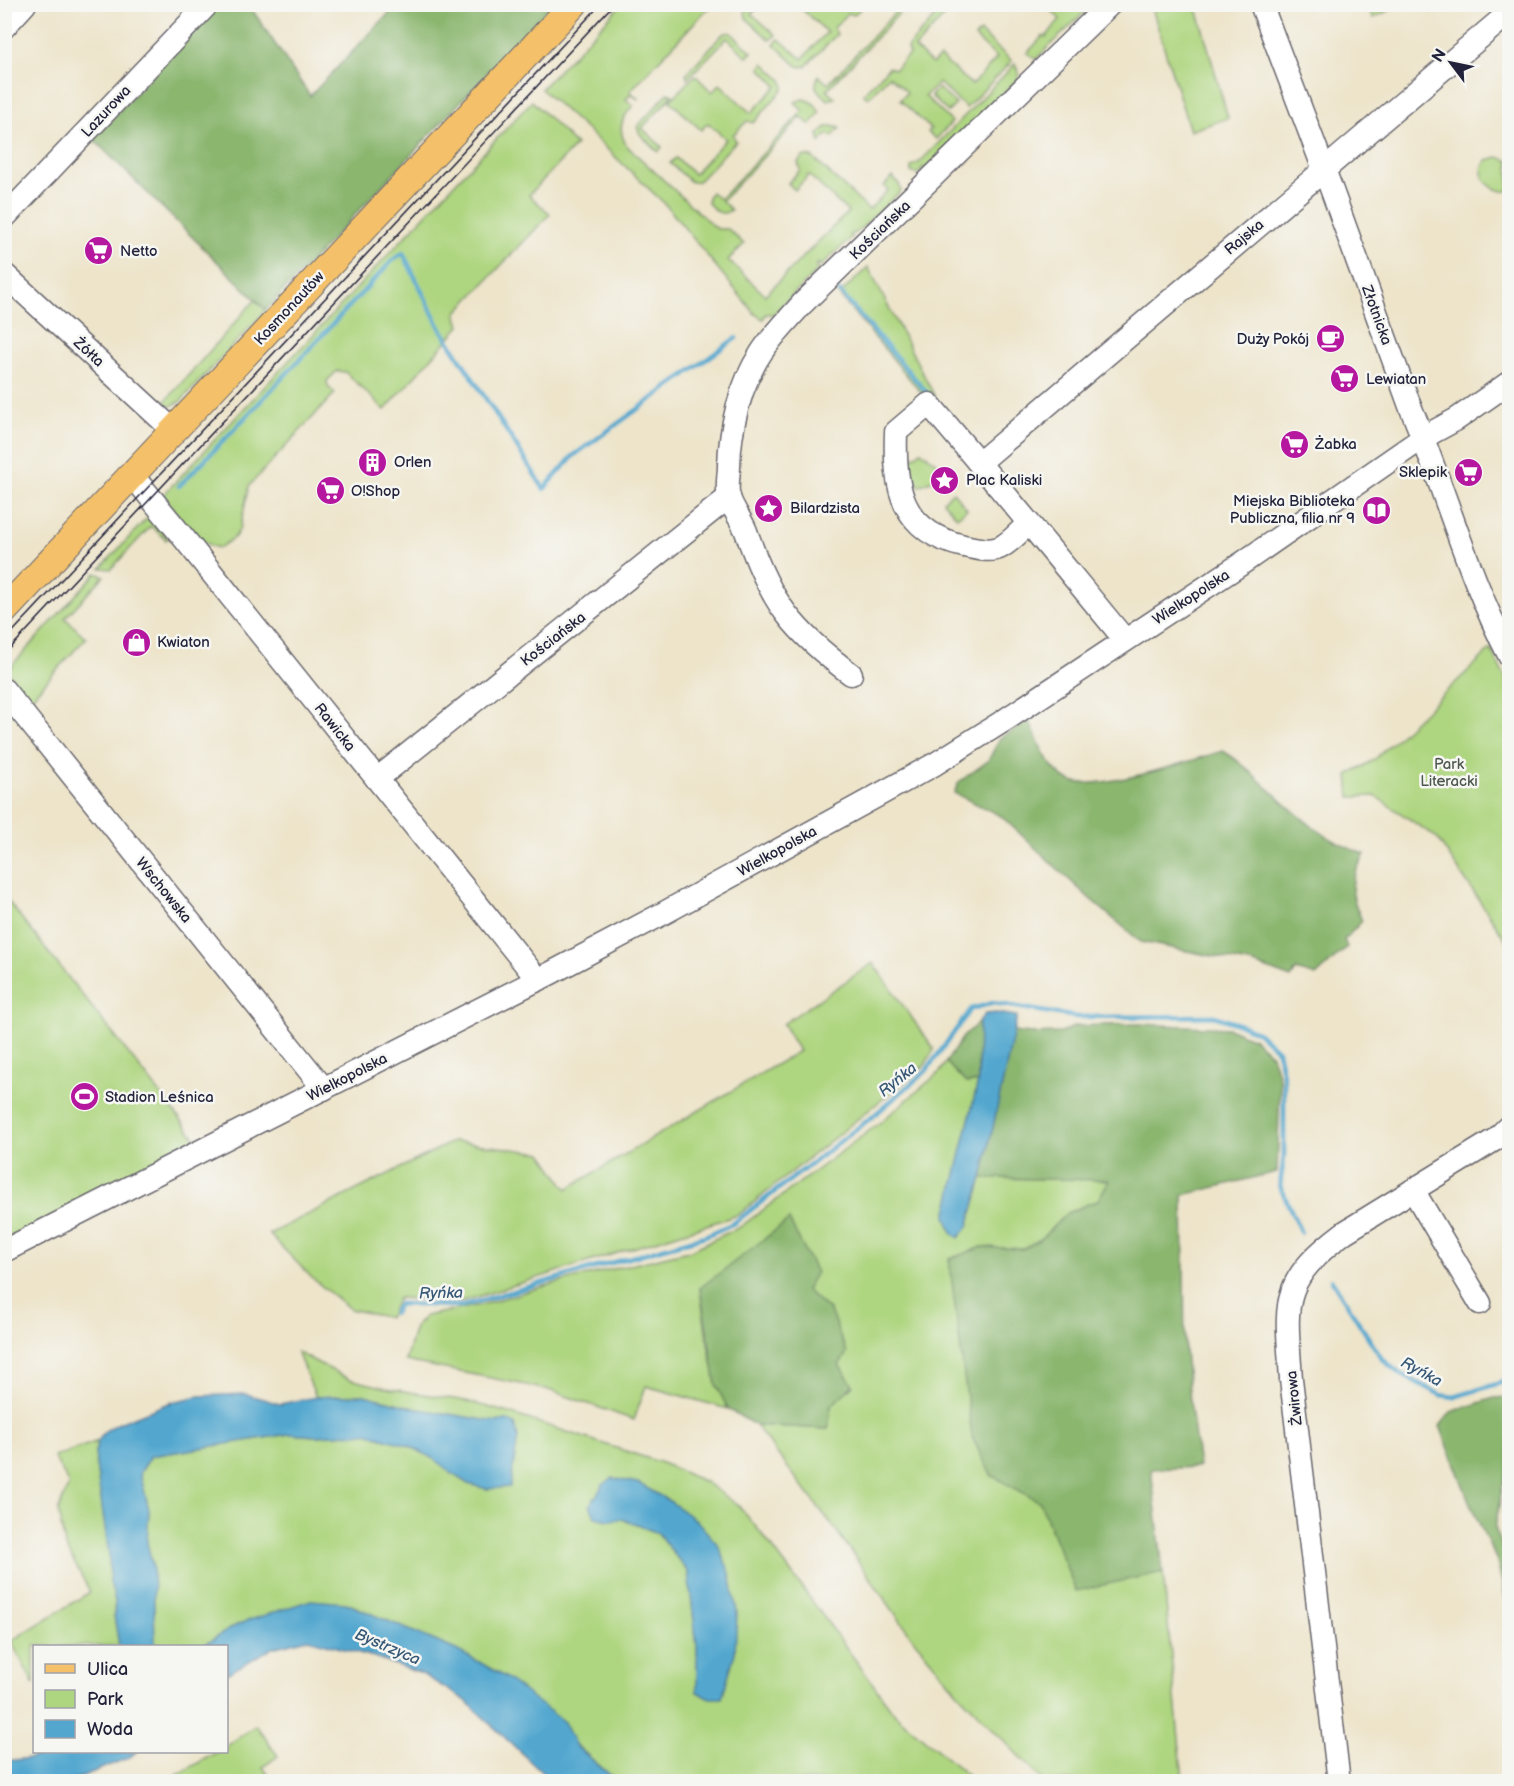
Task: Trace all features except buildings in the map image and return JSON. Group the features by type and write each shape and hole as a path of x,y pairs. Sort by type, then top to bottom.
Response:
{"main road":[{"name":"Kosmonautów","path":"4,611 574,4"}],"street":[{"path":"4,27 25,4"},
{"name":"Lazurowa","path":"4,218 208,4"},
{"name":"Kościańska","path":"377,779 729,497 732,429 740,399 752,369 772,338 802,304 1110,4"},
{"name":"Złotnicka","path":"1261,4 1410,406 1424,437 1460,544 1509,657"},
{"name":"Rajska","path":"979,463 1509,12"},
{"name":"Żółta","path":"4,273 174,431"},
{"name":"Wielkopolska","path":"4,1251 538,980 935,764 1250,557 1424,437 1457,419 1509,382"},
{"path":"1029,523 1000,548 983,550 939,539 909,512 898,488 895,460 896,432 929,404 1029,523 1125,640"},
{"name":"Rawicka","path":"132,475 177,528 538,980"},
{"path":"729,497 743,523 761,572 782,610 801,633 851,674"},
{"name":"Wschowska","path":"4,690 324,1089"},
{"name":"Żwirowa","path":"1339,1782 1291,1379 1287,1316 1289,1299 1307,1263 1327,1245 1496,1139 1509,1125"},
{"path":"1413,1190 1480,1303"}],"green space":[{"path":"1391,4 1389,11 1373,18 1367,5"},
{"path":"217,5 249,5 310,96 397,5 551,5 266,310 93,139"},
{"path":"621,5 711,5 630,91 639,100 631,94 626,99 633,106 623,120 622,135 627,146 713,226 718,229 728,229 744,244 728,260 765,295 848,212 809,175 795,190 788,183 800,170 798,162 804,156 812,157 869,210 888,190 884,186 892,177 899,184 901,191 855,234 853,232 850,235 852,237 821,266 818,263 815,266 818,270 773,314 766,314 763,319 755,314 665,204 541,89"},
{"path":"751,5 761,5 752,14 776,35 770,40 746,18 745,12"},
{"path":"797,5 864,5 854,15 848,13 834,28 837,34 806,66 796,65 774,44 779,39 802,59 827,32"},
{"path":"902,5 907,5 827,90 835,98 828,100 816,88 819,76 828,84"},
{"path":"1045,5 1053,9 1057,5 1067,5 1071,9 1075,5 1092,5 1036,59 1027,53 1043,36 1046,37 1060,19"},
{"path":"1151,5 1196,5 1228,118 1190,131"},
{"path":"946,7 956,9 950,15 947,13 915,48 932,64 940,57 972,85 997,58 975,37 980,32 1012,61 966,108 939,83 925,96 952,122 936,139 928,132 931,129 900,100 907,92 889,76 868,98 863,94 889,67 895,69 909,54 907,48"},
{"path":"730,32 752,52 747,57 727,38 688,78 686,74 723,34"},
{"path":"764,63 783,81 784,88 753,123 747,121 733,135 736,141 700,180 691,182 670,163 676,158 694,174 726,139 708,123 701,130 670,101 695,75 712,92 720,84 751,113 777,86 760,68"},
{"path":"1015,64 1019,72 1018,79 977,120 975,118 972,121 974,123 926,169 923,167 921,169 923,171 916,174 911,172 911,167 920,162"},
{"path":"938,88 956,104 948,112 931,96"},
{"path":"668,93 673,95 642,128 662,147 658,152 640,134 637,127"},
{"path":"803,99 813,104 820,113 810,125 801,117 722,201 731,210 722,213 713,208 708,203 711,192 720,199 803,111 795,102"},
{"path":"532,101 576,145 529,195 550,214 456,313 460,326 385,410 345,372 337,371 327,381 328,387 335,393 249,486 240,528 235,537 219,548 194,534 163,495"},
{"path":"831,126 840,128 832,137 828,134 820,142 818,135"},
{"path":"1498,157 1509,161 1509,191 1496,189 1483,177 1483,166 1487,160"},
{"path":"868,267 935,397 925,397 839,295"},
{"path":"255,300 266,310 180,402 168,407 162,405"},
{"path":"921,451 943,467 933,480 919,486 908,462"},
{"path":"953,492 967,509 957,517 943,501"},
{"path":"146,519 152,520 168,538 166,540 151,526 111,569 101,568"},
{"path":"96,573 104,576 65,618 86,638 30,699 7,671"},
{"name":"Park Literacki","path":"1491,649 1509,686 1510,936 1506,940 1437,838 1375,796 1350,797 1348,775 1374,760"},
{"path":"1029,721 1053,767 1066,779 1079,783 1119,780 1223,751 1233,757 1321,833 1365,854 1352,887 1362,921 1344,940 1347,947 1316,976 1296,970 1291,978 1254,964 1141,942 1089,898 1001,816 954,793 959,782 988,761 1000,738"},
{"name":"Stadion Leśnica","path":"4,896 200,1144 4,1244"},
{"path":"873,963 934,1049 925,1065 738,1215 464,1301 398,1298 389,1318 350,1309 313,1279 269,1234 454,1141 542,1153 567,1189 799,1051 783,1024"},
{"path":"979,1022 978,1082 966,1083 946,1062 963,1037"},
{"path":"1139,1024 1228,1028 1254,1039 1272,1055 1280,1081 1277,1172 1183,1195 1185,1351 1199,1467 1151,1469 1163,1572 1076,1591 1040,1502 991,1475 972,1437 949,1259 982,1247 1023,1249 1041,1239 1067,1213 1098,1200 1109,1180 982,1178 1013,1032 1061,1033 1075,1026"},
{"path":"946,1062 965,1082 978,1082 946,1216 968,1227 982,1178 1110,1179 1098,1200 1067,1213 1041,1239 1023,1249 982,1247 949,1260 991,1475 1040,1502 1076,1590 1163,1572 1183,1781 1043,1781 958,1693 914,1640 833,1526 755,1425 828,1429 831,1406 852,1385 839,1365 830,1311 805,1290 700,1288 712,1364 728,1409 646,1386 634,1420 546,1389 405,1361 415,1327 425,1316 480,1305 559,1282 689,1251 740,1227 877,1125 940,1072"},
{"path":"789,1220 816,1272 806,1290 830,1311 847,1353 839,1365 853,1385 831,1406 828,1429 755,1425 728,1409 716,1385 700,1288"},
{"path":"297,1352 349,1379 391,1389 466,1401 509,1413 662,1463 705,1482 739,1506 773,1548 895,1714 974,1781 617,1781 576,1745 456,1650 346,1603 238,1624 204,1645 155,1645 153,1567 147,1543 149,1510 140,1473 151,1456 289,1434 316,1436 366,1433 410,1446 436,1460 452,1474 506,1420 496,1422 419,1409 364,1395 316,1397","holes":["603,1485 730,1573 697,1692 697,1646 688,1572 658,1533 622,1519 596,1497"]},
{"path":"1509,1397 1509,1467 1502,1488 1495,1528 1509,1563 1508,1609 1497,1561 1471,1506 1440,1426 1451,1412 1494,1398"},
{"path":"98,1441 95,1452 119,1645 33,1645 33,1683 11,1641 90,1592 65,1545 58,1511 69,1484 54,1457"},
{"path":"256,1725 278,1756 263,1767 272,1781 167,1781 215,1753 228,1753 228,1745"}],"water":[{"path":"985,1014 1017,1016 982,1178 968,1227 959,1238 952,1233 946,1216 978,1082 979,1022"},
{"path":"246,1394 280,1404 316,1397 364,1395 419,1409 496,1422 506,1420 515,1424 518,1437 510,1487 487,1489 468,1484 436,1460 410,1446 366,1433 316,1436 289,1434 151,1456 140,1473 149,1510 147,1543 153,1567 155,1645 119,1645 97,1473 95,1452 98,1441 105,1431 119,1423 172,1402 199,1396"},
{"path":"612,1478 638,1483 671,1502 699,1523 718,1545 730,1573 737,1612 735,1653 722,1698 710,1698 697,1692 697,1646 688,1572 658,1533 622,1519 609,1520 595,1517 590,1505 603,1485"},
{"name":"Bystrzyca","path":"311,1600 346,1603 456,1650 505,1677 564,1722 576,1746 617,1781 551,1781 465,1700 422,1674 374,1657 308,1639 272,1648 228,1673 228,1645 204,1645 238,1624"},
{"path":"44,1753 135,1753 71,1781 5,1781 5,1761 31,1758"}],"waterway":[{"path":"179,486 394,259 403,253 439,326 544,489 573,456 736,338"},
{"path":"839,291 928,394"},
{"name":"Ryńka","path":"394,1313 399,1304 462,1306 705,1236 734,1223 872,1117 926,1071 971,1009 993,1003 1076,1017 1214,1016 1259,1033 1278,1051 1284,1080 1284,1156 1280,1186 1301,1233"},
{"name":"Ryńka","path":"1331,1279 1382,1359 1400,1374 1441,1395 1454,1397 1510,1380"}],"tram line":[{"path":"4,641 601,4"},
{"path":"4,655 614,4"}],"place":[{"name":"Netto","path":"99,251"},
{"name":"Duży Pokój","path":"1330,339"},
{"name":"Lewiatan","path":"1345,379"},
{"name":"Żabka","path":"1294,444"},
{"name":"Orlen","path":"373,462"},
{"name":"Sklepik","path":"1468,472"},
{"name":"Plac Kaliski","path":"945,480"},
{"name":"O!Shop","path":"330,491"},
{"name":"Bilardzista","path":"769,508"},
{"name":"Miejska Biblioteka Publiczna, filia nr 9","path":"1376,510"},
{"name":"Kwiaton","path":"136,642"},
{"name":"Stadion Leśnica","path":"84,1097"}]}
